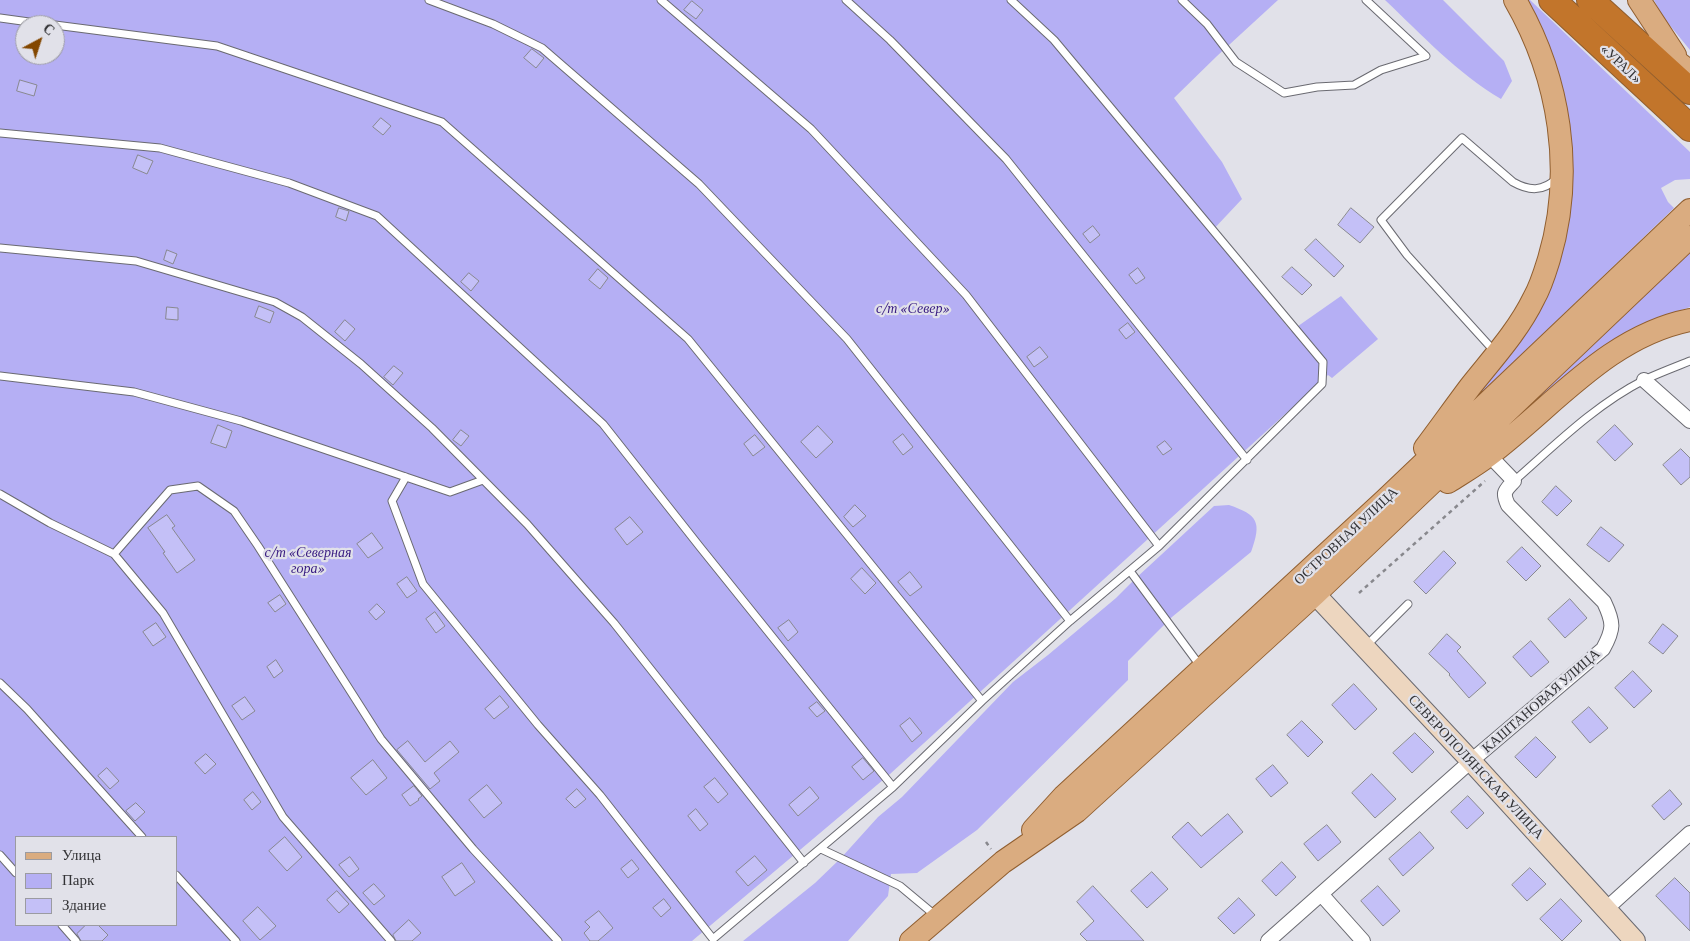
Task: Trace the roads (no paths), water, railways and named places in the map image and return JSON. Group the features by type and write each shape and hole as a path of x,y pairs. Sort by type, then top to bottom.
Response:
{"highway":[{"name":"«УРАЛ»","path":"1552,0 1690,128"},
{"name":"«УРАЛ»","path":"1590,0 1689,78"}],"main road":[{"path":"1392,507 1470,387 1498,355 1535,298 1545,273 1559,218 1562,171 1561,144 1553,94 1532,32 1515,0"},
{"path":"1595,0 1689,78"},
{"path":"1639,0 1689,78"},
{"name":"ОСТРОВНАЯ УЛИЦА","path":"911,941 1003,862 1077,811 1314,594 1392,507 1690,210"},
{"name":"ОСТРОВНАЯ УЛИЦА","path":"1003,862 1064,796 1203,669 1392,507 1690,236"},
{"path":"1392,507 1490,465 1571,384 1603,360 1652,332 1690,320"}],"street":[{"path":"1644,380 1690,421"},
{"path":"1490,465 1514,481"},
{"name":"КАШТАНОВАЯ УЛИЦА","path":"1268,941 1471,761 1603,649 1610,635 1611,617 1604,602 1508,505 1504,497 1506,490 1514,481"},
{"name":"СЕВЕРОПОЛЯНСКАЯ УЛИЦА","path":"1314,594 1471,761 1635,941"},
{"path":"1606,909 1690,833"},
{"path":"1321,894 1363,941"}],"lane":[{"path":"429,0 493,24 542,48 700,184 847,339 1070,620"},
{"path":"661,0 810,129 966,295 1159,546"},
{"path":"846,0 890,40 1006,159 1247,460"},
{"path":"406,477 392,501 423,584 538,725 600,794 713,939 893,787 1070,620 1159,546 1322,384 1323,362 1054,40 1011,0"},
{"path":"1182,0 1207,24 1236,62 1284,93 1317,87 1354,85 1381,70 1426,56 1366,0"},
{"path":"0,18 15,20"},
{"path":"65,27 217,46 442,122 688,339 982,701"},
{"path":"0,133 160,148 289,183 377,216 603,424 893,787"},
{"path":"1498,355 1407,255 1381,220 1462,138 1520,186 1538,189 1547,186 1562,171"},
{"path":"0,248 136,261 275,302 302,317 361,364 432,428 527,524 614,623 804,863"},
{"path":"1514,481 1584,420 1619,394 1644,380 1690,361"},
{"path":"0,376 134,392 241,421 450,492 483,480"},
{"path":"114,554 170,490 198,486 234,511 381,740 473,849 558,941"},
{"path":"0,494 50,523 114,554 163,613 283,817 391,941"},
{"path":"1130,571 1203,669"},
{"path":"1365,647 1408,604"},
{"path":"0,683 27,709 141,836"},
{"path":"821,848 900,886 938,918"},
{"path":"0,854 15,872"},
{"path":"178,877 236,941"},
{"path":"63,926 76,941"}],"park label":[{"name":"с/т «Север»","path":"913,309"},
{"name":"с/т «Северная гора»","path":"308,562"}]}
